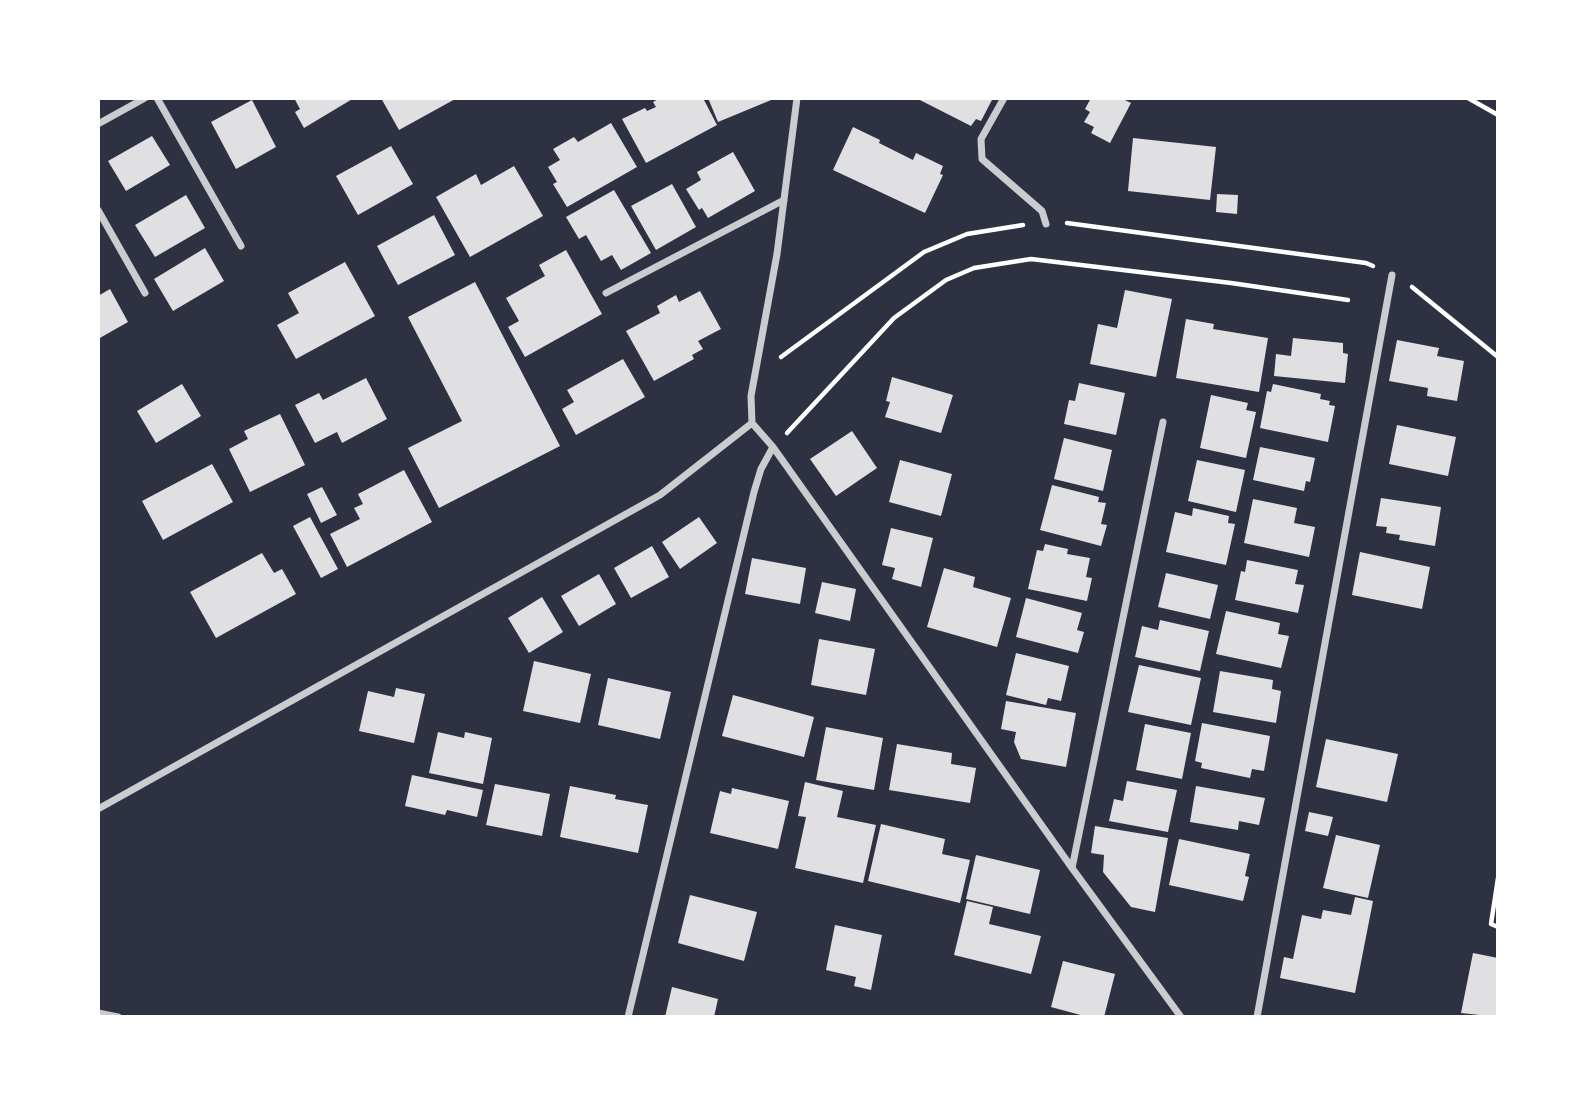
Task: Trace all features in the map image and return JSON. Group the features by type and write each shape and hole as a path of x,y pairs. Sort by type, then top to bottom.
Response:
{"street":[{"path":"98,124 145,98"},
{"path":"157,98 241,246"},
{"path":"797,98 784,200 751,396 752,423 773,447 1181,1017"},
{"path":"1004,98 981,139 982,159 1042,211 1046,224"},
{"path":"606,293 784,200"},
{"path":"98,210 145,293"},
{"path":"1257,1017 1392,275"},
{"path":"1072,868 1163,422"},
{"path":"98,809 660,495 752,423"},
{"path":"628,1017 754,492 761,469 773,447"},
{"path":"98,1013 117,1017"}],"path":[{"path":"1468,98 1498,115"},
{"path":"757,366 775,361 924,252 967,234 1062,223 1366,263 1392,275 1423,295 1498,357"},
{"path":"773,447 894,318 946,280 974,268 1031,259 1245,284 1348,300"},
{"path":"1498,878 1490,924 1498,927"}],"building":[{"path":"294,98 354,98 304,128 295,112 300,109"},
{"path":"381,98 457,98 399,130"},
{"path":"660,98 703,98 717,125 646,163 622,119 645,108 647,111 656,107 653,102"},
{"path":"708,98 776,98 718,122"},
{"path":"916,98 993,98 981,121 976,119 971,126"},
{"path":"1091,98 1121,98 1131,103 1110,143 1091,133 1094,127 1084,122 1090,112 1085,109"},
{"path":"252,100 276,147 236,169 211,122"},
{"path":"611,123 637,167 567,207 553,184 557,182 548,167 560,160 553,149 574,137 578,142"},
{"path":"853,127 913,160 916,153 943,166 940,174 943,175 925,213 833,170"},
{"path":"152,136 170,165 126,191 108,161"},
{"path":"1133,138 1216,147 1210,200 1128,191"},
{"path":"391,146 413,184 358,215 336,176"},
{"path":"733,152 755,191 708,218 702,208 699,210 686,189 701,180 697,172"},
{"path":"514,166 543,216 470,257 436,197 476,174 481,185"},
{"path":"672,184 696,227 656,250 631,206"},
{"path":"614,190 651,253 621,270 612,255 601,261 586,235 579,239 566,217"},
{"path":"1217,194 1238,195 1237,214 1216,212"},
{"path":"186,195 205,228 155,257 135,225"},
{"path":"434,215 455,255 398,285 377,246"},
{"path":"205,248 224,281 173,311 154,279"},
{"path":"566,250 602,314 525,357 508,327 519,321 506,298 545,276 539,265"},
{"path":"345,262 375,316 296,359 277,325 299,313 288,293"},
{"path":"475,282 560,446 439,508 408,448 462,421 408,317"},
{"path":"110,289 128,322 98,339 98,296"},
{"path":"1125,290 1172,299 1156,377 1090,364 1098,324 1117,328"},
{"path":"700,291 721,329 698,341 703,349 692,355 694,359 654,381 626,331 660,313 657,306 676,295 679,302"},
{"path":"1186,319 1214,324 1213,329 1268,338 1259,392 1176,378"},
{"path":"1293,338 1343,343 1343,353 1348,354 1345,383 1274,376 1276,354 1291,356"},
{"path":"1397,340 1439,348 1437,356 1464,361 1457,401 1427,396 1428,388 1389,381"},
{"path":"623,359 645,397 576,435 562,409 574,402 567,390"},
{"path":"892,377 953,395 941,433 885,417 890,402 886,401"},
{"path":"366,378 387,419 342,443 337,432 315,443 295,405 319,393 323,400"},
{"path":"1079,383 1125,393 1116,435 1064,424 1069,400 1075,401"},
{"path":"182,384 201,416 156,443 137,411"},
{"path":"1273,384 1321,394 1320,399 1330,401 1329,405 1335,406 1328,442 1260,428 1267,391 1271,392"},
{"path":"1211,395 1248,403 1246,410 1256,412 1246,458 1200,448"},
{"path":"280,414 305,465 250,492 229,449 248,439 244,431"},
{"path":"1397,425 1456,437 1448,476 1389,464"},
{"path":"852,431 877,468 836,496 810,459"},
{"path":"1064,438 1112,450 1103,491 1054,479"},
{"path":"1260,447 1315,458 1310,482 1306,481 1304,491 1253,480"},
{"path":"900,460 952,474 941,516 889,502"},
{"path":"1197,460 1245,470 1236,512 1188,501"},
{"path":"212,464 233,502 163,540 142,501"},
{"path":"404,470 432,522 347,567 330,534 360,519 354,508 363,504 358,494"},
{"path":"1052,485 1099,497 1098,502 1106,503 1101,524 1107,525 1101,546 1040,530"},
{"path":"322,487 337,515 321,523 307,494"},
{"path":"1381,498 1441,507 1435,546 1399,540 1400,535 1386,533 1387,527 1376,526"},
{"path":"1253,499 1297,508 1294,523 1315,527 1309,557 1244,543"},
{"path":"1193,508 1229,516 1228,523 1235,524 1226,565 1166,552 1175,512 1192,516"},
{"path":"310,517 338,569 321,578 293,526"},
{"path":"699,517 717,543 680,569 662,542"},
{"path":"891,528 933,538 921,587 892,579 895,568 882,565"},
{"path":"1045,544 1068,549 1067,554 1090,558 1086,577 1092,578 1087,601 1028,589 1037,550 1043,551"},
{"path":"652,546 669,577 631,598 614,568"},
{"path":"1360,552 1430,567 1422,609 1352,595"},
{"path":"262,553 274,573 282,569 296,594 216,638 190,592"},
{"path":"752,558 806,568 800,604 745,594"},
{"path":"1247,560 1298,570 1295,584 1304,585 1298,613 1235,600 1241,571 1245,572"},
{"path":"944,568 975,577 973,587 1011,598 997,647 927,627"},
{"path":"1166,573 1218,585 1210,619 1158,607"},
{"path":"599,574 616,604 579,626 561,596"},
{"path":"822,582 856,589 850,621 815,613"},
{"path":"542,597 563,632 529,653 508,618"},
{"path":"1026,598 1082,613 1077,630 1084,632 1078,653 1016,637"},
{"path":"1226,611 1280,623 1278,634 1289,636 1281,668 1216,654"},
{"path":"1160,620 1209,631 1200,671 1135,657 1142,626 1158,630"},
{"path":"819,639 875,649 866,695 811,685"},
{"path":"1016,653 1069,666 1061,701 1048,698 1046,705 1006,695"},
{"path":"534,661 591,674 580,723 523,711"},
{"path":"1139,665 1201,678 1191,725 1128,712"},
{"path":"1220,671 1273,680 1272,689 1281,691 1276,723 1213,712"},
{"path":"608,678 671,692 660,739 598,725"},
{"path":"396,688 425,694 414,743 359,731 368,691 394,697"},
{"path":"733,695 814,717 804,757 722,736"},
{"path":"1006,701 1076,713 1066,767 1021,759 1014,742 1016,732 1001,729"},
{"path":"1202,723 1270,736 1264,771 1252,769 1250,778 1201,768 1202,763 1195,761"},
{"path":"1145,724 1191,733 1182,779 1136,770"},
{"path":"826,727 883,738 874,790 816,780"},
{"path":"438,732 464,738 465,732 492,738 483,784 429,773"},
{"path":"1326,739 1398,754 1387,802 1316,787"},
{"path":"897,744 952,753 951,764 976,768 970,803 889,790"},
{"path":"412,775 483,790 477,817 447,810 445,815 405,806"},
{"path":"1127,781 1177,790 1168,832 1109,821 1114,799 1123,801"},
{"path":"805,782 843,791 837,817 876,825 863,883 795,868 806,817 798,816"},
{"path":"495,784 550,794 542,836 486,825"},
{"path":"570,786 616,795 615,799 648,805 638,853 560,837"},
{"path":"1196,786 1265,798 1259,825 1239,821 1238,830 1190,822"},
{"path":"732,788 789,801 778,849 710,833 720,791 731,794"},
{"path":"1309,812 1333,817 1328,836 1305,831"},
{"path":"881,824 945,839 942,854 970,860 960,903 868,881"},
{"path":"1095,826 1168,838 1155,912 1131,907 1103,872 1104,855 1091,853"},
{"path":"1336,835 1380,845 1368,898 1323,888"},
{"path":"1179,839 1250,854 1245,876 1249,877 1243,901 1169,885"},
{"path":"976,855 1040,870 1030,914 966,899"},
{"path":"690,895 757,912 744,961 678,943"},
{"path":"1355,897 1373,901 1355,993 1280,978 1284,957 1293,959 1302,915 1321,919 1323,910 1351,915"},
{"path":"967,901 993,907 989,924 1041,936 1031,974 954,955"},
{"path":"835,925 882,935 871,990 854,986 856,977 826,970"},
{"path":"1473,953 1498,958 1498,1017 1461,1013"},
{"path":"1063,961 1115,974 1104,1017 1088,1017 1051,1007"},
{"path":"672,987 718,999 714,1017 665,1017"}]}
